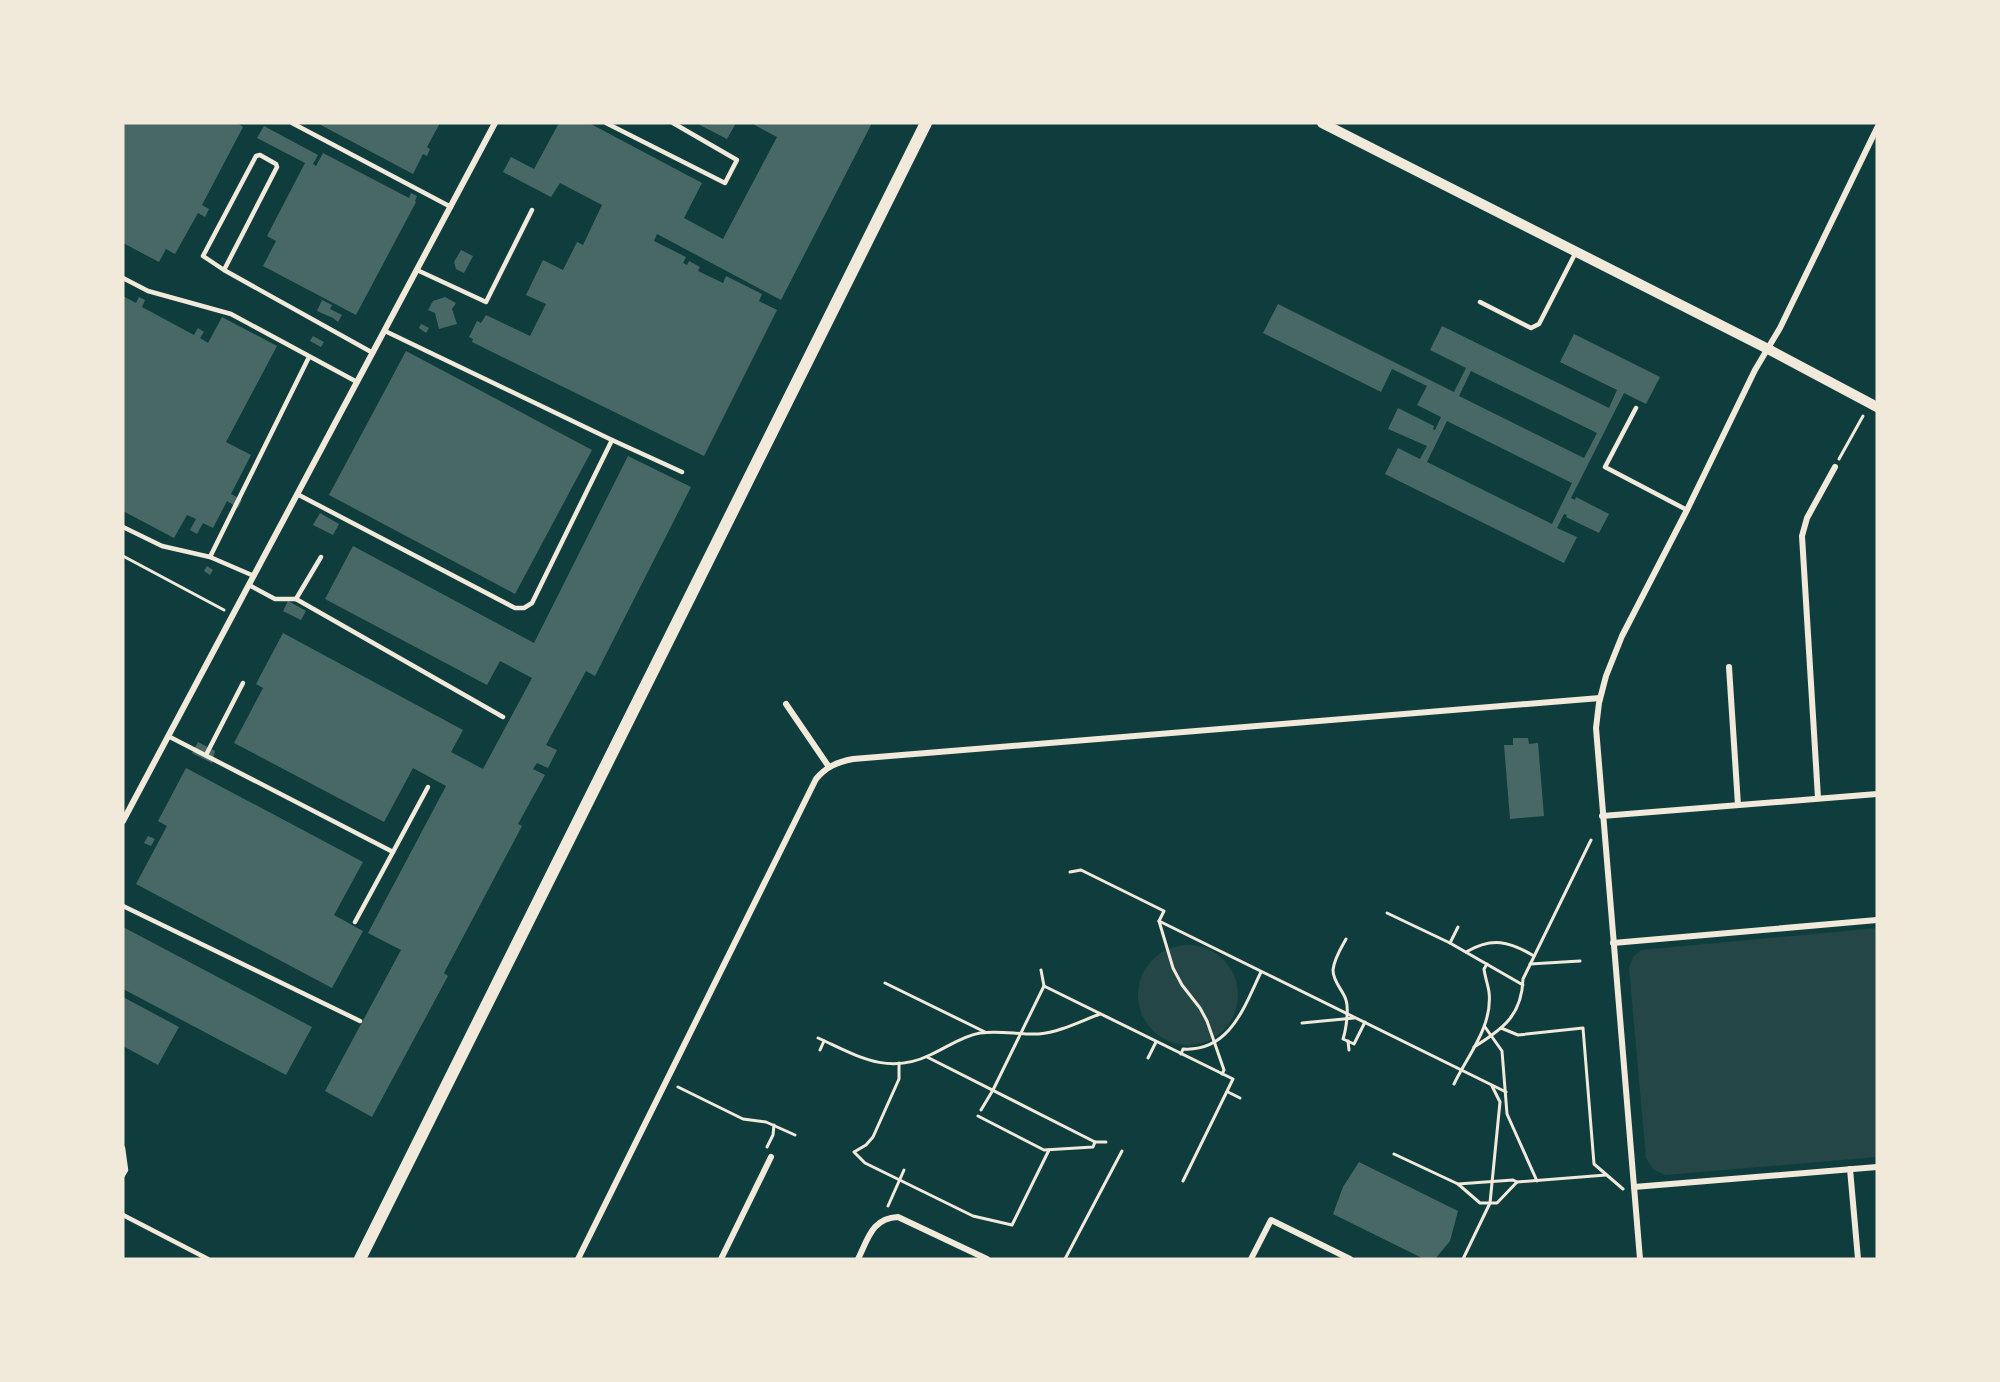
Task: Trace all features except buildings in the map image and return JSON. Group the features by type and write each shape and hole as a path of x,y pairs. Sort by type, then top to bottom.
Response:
{"main road":[{"path":"360,1259 926,123"}],"street":[{"path":"123,821 495,123"},
{"path":"1322,123 1768,349 1877,407"},
{"path":"1640,1259 1602,816 1596,728 1600,698 1609,667 1622,636 1755,370 1780,328 1877,128"},
{"path":"1818,798 1802,536 1807,518 1835,467"},
{"path":"1729,667 1738,805"},
{"path":"578,1259 816,779 829,767 840,761 853,759 1600,698"},
{"path":"786,704 829,767"},
{"path":"1602,816 1877,794"},
{"path":"1613,943 1877,920"},
{"path":"721,1259 771,1157"},
{"path":"1634,1187 1877,1167"},
{"path":"1850,1169 1858,1259"},
{"path":"858,1259 876,1225 882,1220 898,1216 987,1259"},
{"path":"1251,1259 1271,1220 1350,1259"}],"lane":[{"path":"291,123 451,207"},
{"path":"606,123 725,183 737,160 673,123"},
{"path":"224,270 277,167 276,164 260,155 256,156 203,254 205,259 224,270 373,353"},
{"path":"417,270 486,302 532,210"},
{"path":"1480,302 1531,328 1539,324 1576,252"},
{"path":"123,278 147,291 231,314 357,382"},
{"path":"385,331 682,472"},
{"path":"210,557 309,357"},
{"path":"1636,408 1605,467 1687,510"},
{"path":"297,494 515,608 524,608 532,603 612,440"},
{"path":"123,527 162,546 210,557 254,576"},
{"path":"296,599 321,557"},
{"path":"249,585 275,599 296,599 502,717"},
{"path":"206,755 243,683"},
{"path":"168,736 393,852"},
{"path":"355,922 428,787"},
{"path":"123,906 360,1021"},
{"path":"123,1148 124,1171"},
{"path":"123,1215 208,1259"}],"path":[{"path":"1835,467 1863,416"},
{"path":"123,556 233,615"},
{"path":"1474,1047 1501,1028 1512,1017 1519,1005 1523,979 1591,840"},
{"path":"1070,872 1081,870 1164,911 1159,921 1173,968 1182,986 1200,1008 1207,1021 1224,1070 1222,1074"},
{"path":"1387,913 1466,952 1523,985"},
{"path":"1159,921 1506,1092"},
{"path":"1450,944 1458,927"},
{"path":"1346,939 1335,962 1333,972 1335,981 1346,998 1344,1039 1354,1044 1365,1022"},
{"path":"1466,952 1478,945 1492,942 1519,947 1534,956"},
{"path":"1247,964 1251,957"},
{"path":"1530,964 1580,961"},
{"path":"1454,1084 1485,1027 1490,1008 1484,969 1487,964"},
{"path":"981,1110 1044,986 1041,970"},
{"path":"1181,1054 1183,1049 1194,1050 1214,1043 1227,1034 1237,1020 1262,971"},
{"path":"885,983 986,1032"},
{"path":"1044,986 1233,1079 1183,1181"},
{"path":"818,1038 866,1060 886,1064 899,1063 927,1057 961,1039 986,1032 1040,1034 1100,1014"},
{"path":"1302,1023 1356,1018"},
{"path":"1485,1027 1502,1051 1507,1114 1537,1181"},
{"path":"1501,1028 1518,1035 1583,1028 1594,1164 1623,1189"},
{"path":"820,1050 824,1041"},
{"path":"1348,1041 1349,1050"},
{"path":"1148,1058 1156,1042"},
{"path":"927,1057 1095,1142 1106,1142"},
{"path":"899,1063 899,1079 873,1137 866,1145 854,1152 865,1163 973,1216 1012,1225 1050,1150"},
{"path":"1463,1259 1490,1203 1500,1102 1491,1085"},
{"path":"678,1087 743,1119 766,1122 795,1135"},
{"path":"1227,1092 1239,1098"},
{"path":"978,1116 1044,1150 1093,1147 1095,1142"},
{"path":"765,1151 773,1135 774,1125"},
{"path":"1065,1259 1122,1150"},
{"path":"1394,1154 1458,1184 1480,1203 1497,1203 1517,1182"},
{"path":"888,1205 904,1170"},
{"path":"1458,1184 1607,1175"}],"shaded area":[{"path":"1877,928 1877,1157 1665,1175 1654,1170 1646,1158 1629,968 1633,957 1641,950"},
{"path":"1188,945 1207,949 1223,960 1234,976 1238,995 1234,1014 1223,1030 1207,1041 1188,1045 1169,1041 1153,1030 1142,1014 1138,995 1142,976 1153,960 1169,949"}]}
